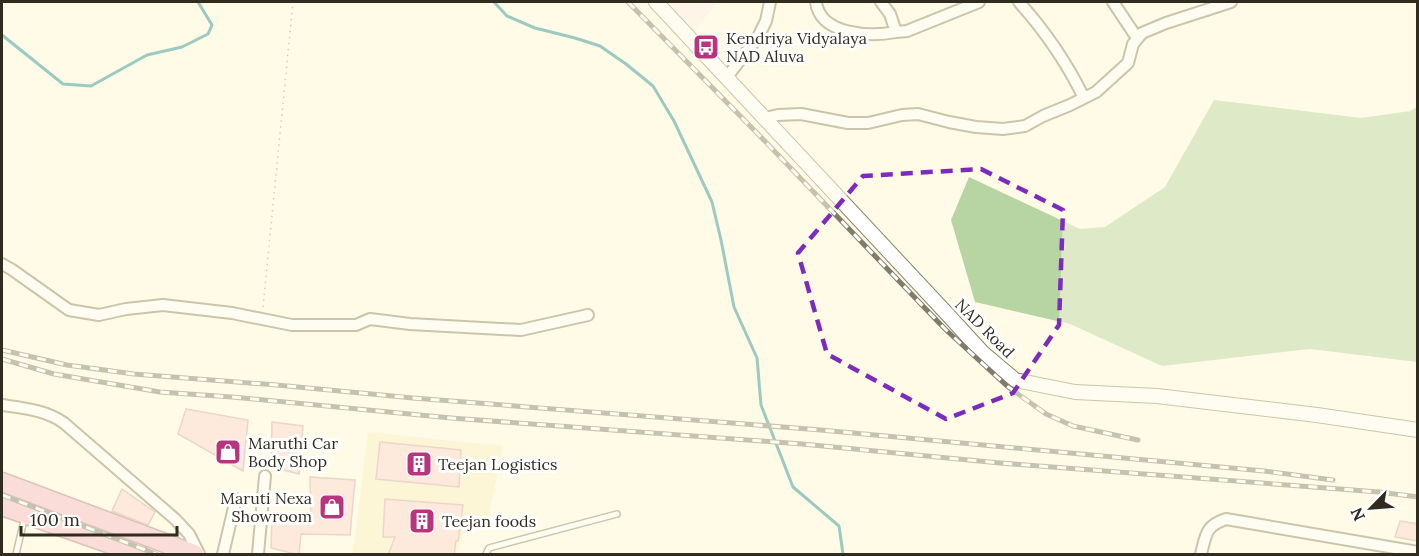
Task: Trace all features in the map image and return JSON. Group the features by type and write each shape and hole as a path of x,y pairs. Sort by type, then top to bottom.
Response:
{"highway":[{"path":"2,482 194,555"},
{"path":"2,506 140,555"}],"street":[{"name":"NAD Road","path":"656,2 982,352 1016,380 1075,392 1157,396 1418,429"},
{"path":"727,77 758,37 766,21 770,2"},
{"path":"816,2 817,10 830,25 848,31 870,34 907,31 980,2"},
{"path":"881,2 890,14 896,32"},
{"path":"1019,2 1038,23 1055,48 1074,77 1084,98"},
{"path":"1113,2 1137,38"},
{"path":"765,118 801,114 848,123 868,123 902,115 918,114 949,122 1004,129 1025,126 1096,92 1128,63 1132,44 1142,33 1231,2"},
{"path":"2,264 69,310 99,315 163,304 232,313 292,326 356,325 370,319 410,324 521,330 588,315"},
{"path":"2,405 37,411 64,423 175,519 192,538 199,555"},
{"path":"258,555 265,476"},
{"path":"223,555 236,499"},
{"path":"1201,555 1208,531 1215,523 1226,519 1418,552"}],"lane":[{"path":"16,555 25,514"},
{"path":"486,555 489,548 617,514"}],"path":[{"path":"262,320 293,2"}],"highlighted area":[{"path":"981,169 1063,210 1059,325 1013,393 946,419 827,354 798,253 863,176"}],"shaded area":[{"path":"665,2 717,2 694,32"},
{"path":"368,432 503,446 489,516 463,534 457,554 353,554"}],"green space":[{"path":"1214,100 1361,118 1410,111 1417,107 1417,362 1310,349 1162,366 1070,324 975,302 951,220 969,177 1080,229 1105,227 1165,187"}],"building":[{"name":"Maruthi Car Body Shop","path":"186,409 248,420 243,471 178,434"},
{"path":"272,422 303,426 299,474 271,467"},
{"name":"Teejan Logistics","path":"380,442 461,450 459,487 376,479"},
{"name":"Maruti Nexa Showroom","path":"310,477 355,480 350,535 301,534 299,555 271,548 272,517 311,524"},
{"path":"122,489 155,512 148,525 112,511"},
{"name":"Teejan foods","path":"385,499 463,505 454,555 388,555 395,537 383,537"},
{"path":"1400,521 1418,524 1418,541 1395,537"}],"waterway":[{"path":"2,35 63,84 91,86 147,55 182,47 208,34 212,25 198,2"},
{"path":"494,2 507,16 535,28 600,46 653,86 674,121 712,202 734,307 757,358 761,405 793,487 839,526 843,554"}],"railway":[{"path":"628,2 945,329 1007,386 1046,414 1073,426 1138,440"},
{"path":"2,350 67,365 134,374 821,430 1264,471 1333,480"},
{"path":"2,359 54,374 160,392 1418,497"},
{"path":"2,495 156,554"}],"place":[{"name":"Kendriya Vidyalaya NAD Aluva","path":"706,47"},
{"name":"Maruthi Car Body Shop","path":"228,452"},
{"name":"Teejan Logistics","path":"419,464"},
{"name":"Maruti Nexa Showroom","path":"332,507"},
{"name":"Teejan foods","path":"422,521"}]}
